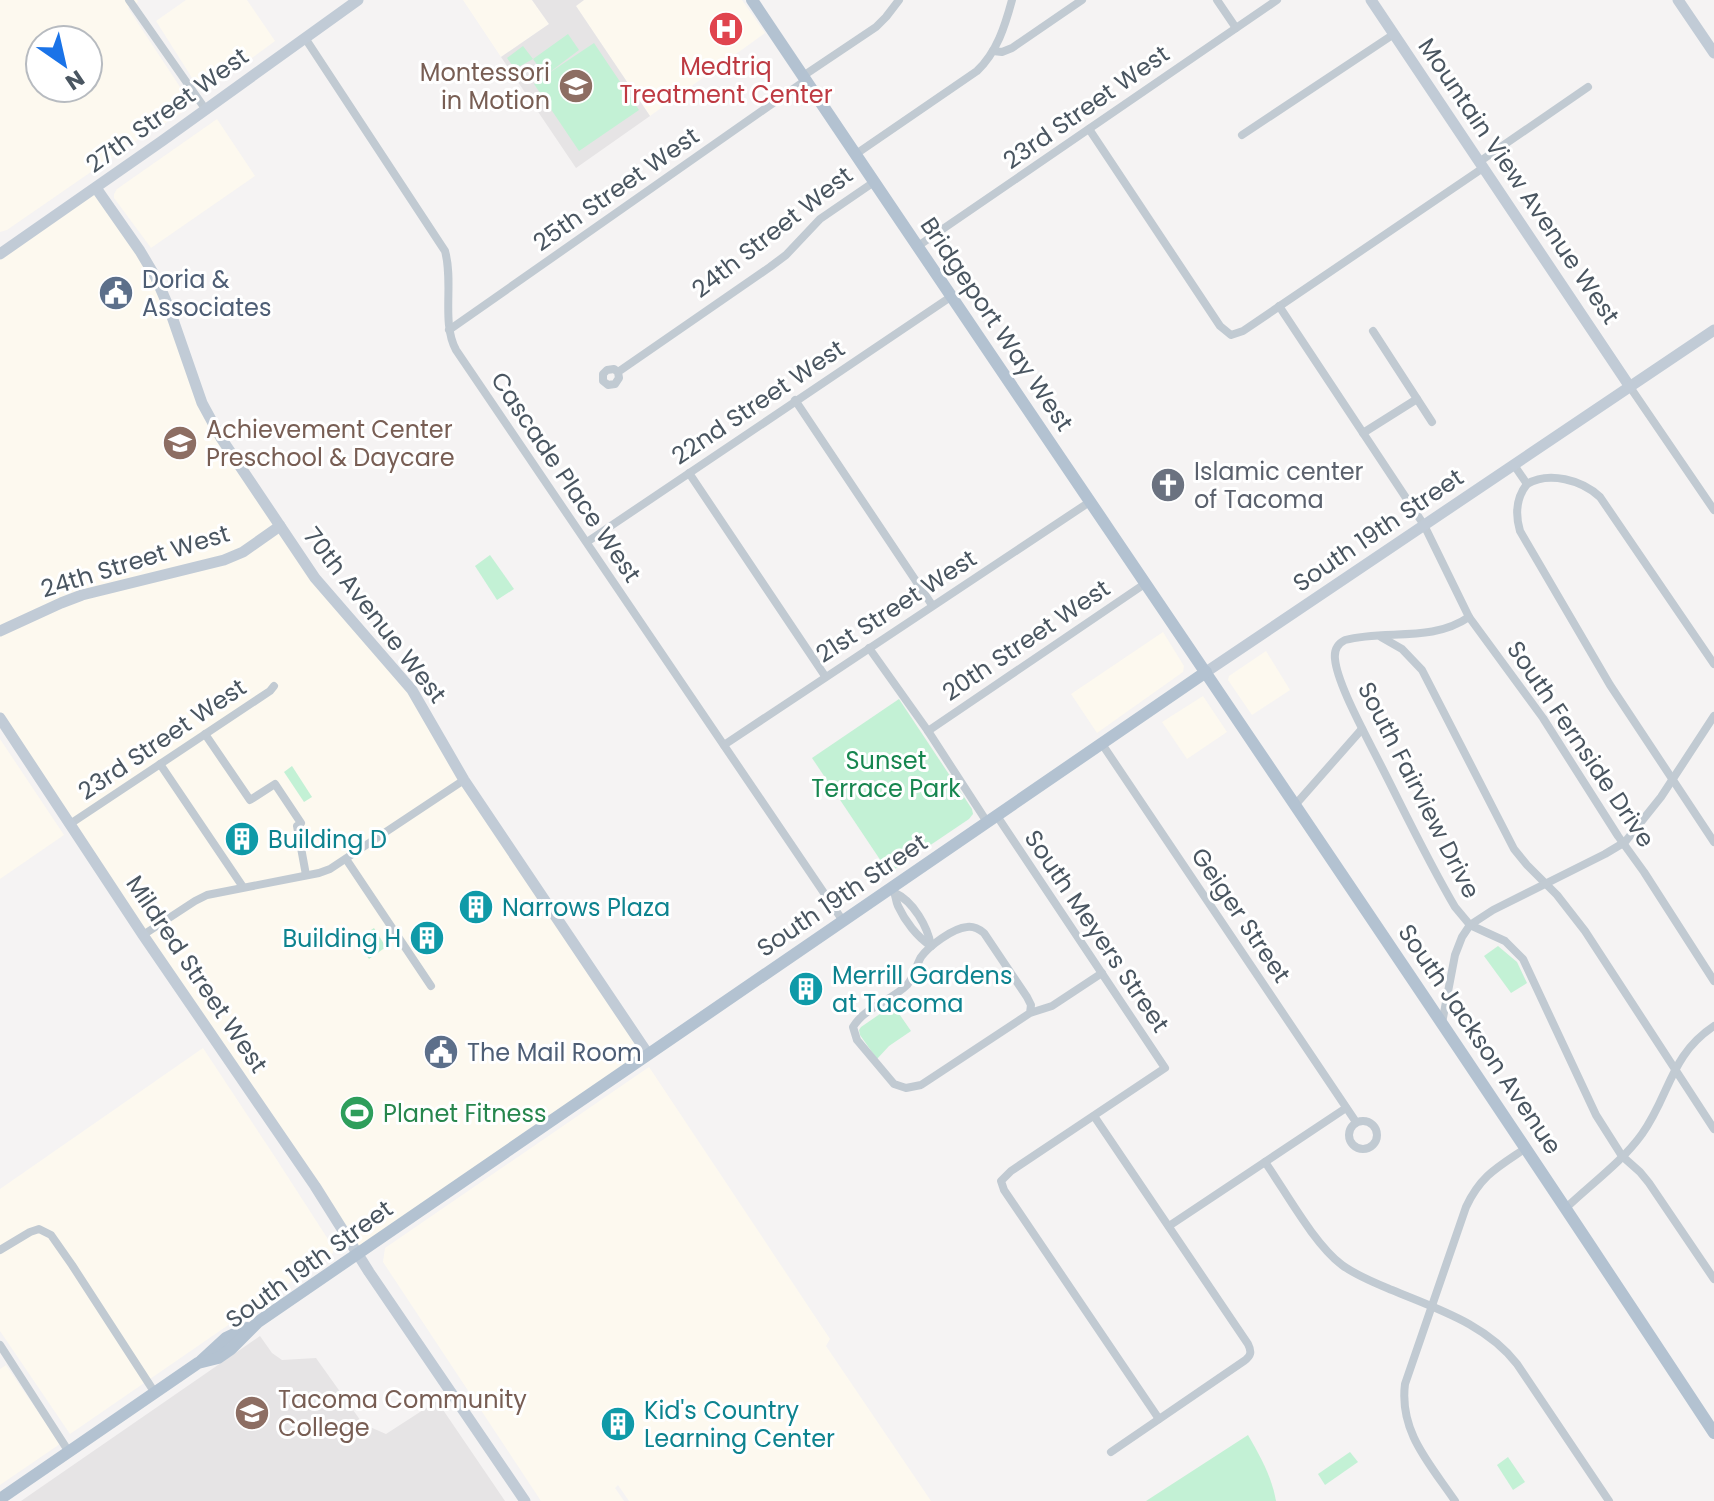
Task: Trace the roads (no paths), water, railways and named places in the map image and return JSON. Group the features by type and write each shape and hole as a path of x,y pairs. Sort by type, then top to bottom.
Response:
{"main road":[{"name":"Bridgeport Way West","path":"752,0 1206,672"},
{"name":"South 19th Street","path":"0,1499 198,1363 218,1358 258,1322 843,921 894,890 1206,672"},
{"name":"South Jackson Avenue","path":"1206,672 1714,1433"}],"street":[{"path":"129,0 206,110"},
{"name":"27th Street West","path":"0,253 358,0"},
{"name":"25th Street West","path":"449,330 876,27 899,0"},
{"path":"993,51 1012,0"},
{"name":"24th Street West","path":"856,154 970,77 993,51 1012,48 1082,0"},
{"path":"1217,0 1236,28"},
{"name":"23rd Street West","path":"918,246 1277,0"},
{"name":"Mountain View Avenue West","path":"1371,0 1630,387"},
{"path":"1678,0 1714,53"},
{"path":"1242,135 1394,34"},
{"name":"Cascade Place West","path":"305,38 445,251 449,271 449,330 451,341 462,360 843,921"},
{"path":"1089,129 1229,335 1240,333 1588,87"},
{"name":"24th Street West","path":"618,372 775,264 820,219 874,182"},
{"name":"70th Avenue West","path":"96,188 156,278 208,416 315,578 412,690 464,780 648,1054"},
{"name":"22nd Street West","path":"587,542 952,296"},
{"name":"South Fernside Drive","path":"1279,306 1424,525 1469,617 1543,718 1714,981"},
{"name":"South 19th Street","path":"1206,672 1714,330"},
{"path":"1373,331 1432,422"},
{"path":"1630,387 1714,510"},
{"path":"1363,433 1417,399"},
{"path":"795,400 932,605"},
{"path":"1514,465 1527,484"},
{"path":"689,473 825,676"},
{"path":"1714,664 1600,497 1583,485 1557,478 1540,477 1527,484 1519,496 1517,509 1520,531 1610,685 1714,842"},
{"name":"21st Street West","path":"724,745 1091,501"},
{"name":"24th Street West","path":"0,631 82,595 224,560 252,547 280,526"},
{"name":"20th Street West","path":"928,731 1146,583"},
{"path":"1380,636 1428,633 1463,622 1469,617"},
{"path":"1380,636 1402,649 1422,670 1512,845 1585,931 1714,1129"},
{"name":"South Fairview Drive","path":"1380,636 1343,641 1336,649 1335,662 1362,729 1442,886 1459,914 1470,925 1509,944 1527,964 1590,1103 1622,1156 1649,1183 1714,1279"},
{"name":"South Meyers Street","path":"869,648 1102,973 1165,1068 1094,1116"},
{"name":"23rd Street West","path":"70,824 274,686"},
{"path":"1442,1023 1455,955 1470,925 1622,843 1633,833 1714,716"},
{"name":"Mildred Street West","path":"0,718 525,1501"},
{"path":"1296,804 1362,729"},
{"path":"205,734 250,800 275,784 301,823 297,826 306,875"},
{"name":"Geiger Street","path":"1102,744 1356,1122"},
{"path":"160,764 243,887"},
{"path":"143,935 201,897 324,871 464,780"},
{"path":"346,859 431,986"},
{"path":"894,890 896,903 921,939 931,946"},
{"path":"1030,1013 1031,1005 1027,997 984,933 977,928 963,927 931,946 920,959 906,986 860,1018 853,1027 857,1040 894,1084 906,1088 921,1085 1030,1013 1052,1006 1102,973"},
{"path":"1566,1208 1639,1138 1654,1116 1689,1046 1714,1026"},
{"path":"1169,1226 1346,1108"},
{"path":"1111,1452 1244,1361 1251,1353 1248,1344 1094,1116 1011,1171 1001,1181 1004,1190 1159,1419"},
{"path":"1455,1501 1407,1424 1403,1403 1405,1384 1474,1190 1494,1170 1526,1148"},
{"path":"1265,1162 1313,1233 1340,1264 1376,1284 1478,1328 1503,1347 1609,1501"},
{"path":"0,1250 27,1233 39,1229 48,1233 57,1242 155,1393"},
{"path":"0,1345 69,1452"}],"place":[{"name":"Medtriq Treatment Center","path":"726,29"},
{"name":"Montessori in Motion","path":"576,86"},
{"name":"Doria & Associates","path":"116,293"},
{"name":"Achievement Center Preschool & Daycare","path":"180,443"},
{"name":"Islamic center of Tacoma","path":"1168,485"},
{"name":"Building D","path":"242,839"},
{"name":"Narrows Plaza","path":"476,907"},
{"name":"Building H","path":"427,938"},
{"name":"Merrill Gardens at Tacoma","path":"806,989"},
{"name":"The Mail Room","path":"441,1052"},
{"name":"Planet Fitness","path":"357,1113"},
{"name":"Tacoma Community College","path":"252,1413"},
{"name":"Kid's Country Learning Center","path":"618,1424"}],"park label":[{"name":"Sunset Terrace Park","path":"886,774"}]}
